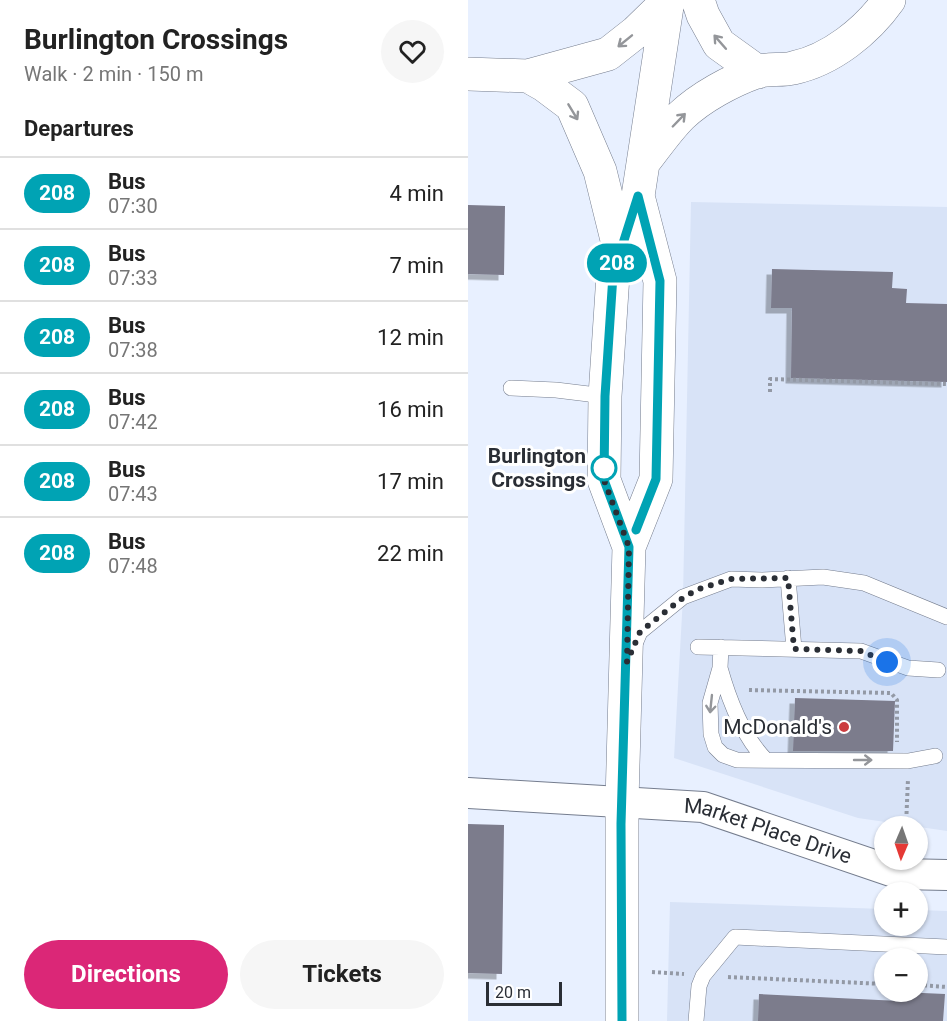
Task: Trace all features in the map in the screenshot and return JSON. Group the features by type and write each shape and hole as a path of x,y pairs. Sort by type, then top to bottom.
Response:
{"main road":[{"path":"678,0 703,15 719,44 758,72"},
{"path":"468,74 528,76 608,54 678,0"},
{"path":"629,547 604,480 605,396 613,275 638,196 642,164 678,0"},
{"path":"642,164 681,116 707,97 758,72 793,68 820,58 848,42 877,17 889,0"},
{"path":"528,76 572,106 600,171 620,252"},
{"path":"622,1021 622,801 629,547 656,479 660,281 638,196"}],"street":[{"name":"Market Place Drive","path":"468,794 703,807 900,874 947,875"}],"lane":[{"path":"511,388 556,390 605,396"},
{"path":"627,662 640,632 684,597 699,589 731,579 823,577 864,583 947,617"},
{"path":"788,578 794,649"},
{"path":"698,646 861,651 908,668 938,670"},
{"path":"721,647 720,668 710,703 711,734 715,747 723,754 737,760 908,761 935,756"},
{"path":"720,668 727,692 750,739 766,760"},
{"path":"696,1021 699,986 704,976 735,937 947,947"}],"path":[{"path":"770,392 770,379 947,384"},
{"path":"748,690 891,693 897,700 897,751"},
{"path":"907,816 909,769"},
{"path":"652,972 687,974"},
{"path":"726,977 874,984"},
{"path":"928,986 947,987"}],"shaded area":[{"path":"691,202 947,207 947,831 928,828 928,816 874,816 874,820 858,818 674,758 683,597"},
{"path":"670,902 874,909 874,936 928,936 928,910 947,911 947,1021 667,1021"}],"building":[{"path":"468,205 505,206 504,275 468,274"},
{"path":"772,269 893,272 892,288 907,289 906,303 947,304 947,382 791,378 792,308 771,308"},
{"name":"McDonald's","path":"795,698 895,701 893,751 793,751"},
{"path":"468,824 504,825 502,974 468,973"},
{"path":"928,993 945,994 943,1021 758,1021 759,994 874,1000 874,1002 928,1002"}],"bus line":[{"name":"208","path":"622,1021 621,824 629,547 604,480 605,396 613,275 638,196 660,281 656,479 636,530"}],"place":[{"name":"Burlington Crossings","path":"604,468"},
{"name":"McDonald's","path":"844,727"}],"route":[{"path":"604,468 604,459 604,480 629,547 627,662 640,632 684,597 699,589 731,579 788,578 794,649 861,651 887,662"}]}
